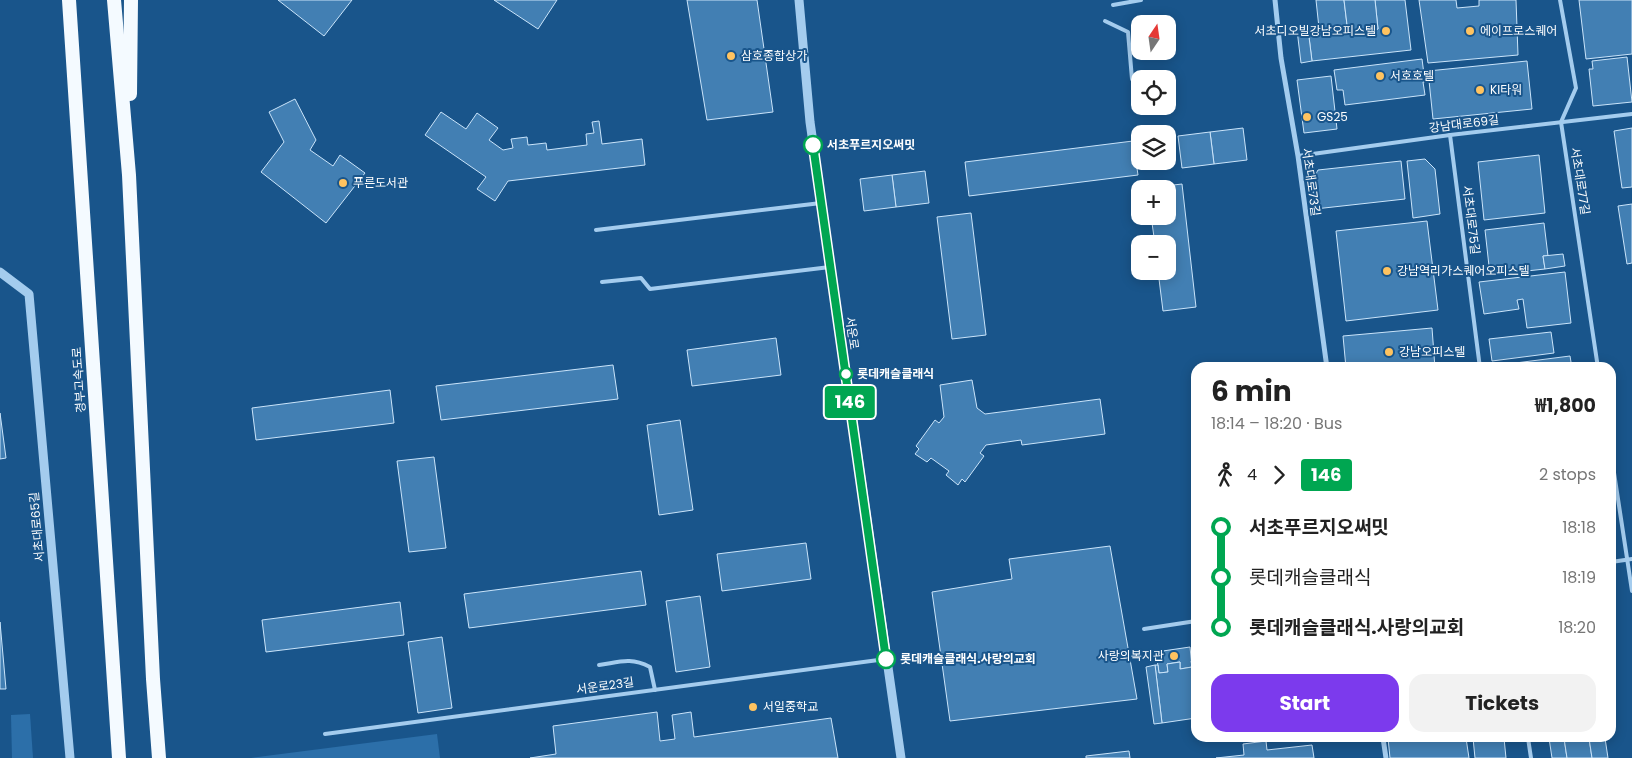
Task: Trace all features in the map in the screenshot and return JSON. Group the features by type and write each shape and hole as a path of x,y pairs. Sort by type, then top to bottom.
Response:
{"highway":[{"path":"114,0 129,175 153,679 159,758"},
{"path":"129,175 131,0"},
{"name":"경부고속도로","path":"69,3 119,758"}],"street":[{"name":"서운로","path":"799,0 810,122 886,659 902,758"},
{"name":"서초대로73길","path":"1275,0 1281,58 1298,156 1326,362"},
{"name":"서초대로65길","path":"0,272 29,294 70,758"},
{"path":"1384,742 1386,758"}],"lane":[{"path":"1113,5 1141,0"},
{"path":"1560,0 1576,88 1561,122"},
{"path":"1105,21 1128,32 1131,70"},
{"name":"강남대로69길","path":"1298,156 1450,135 1632,114"},
{"name":"서초대로77길","path":"1561,122 1597,362"},
{"name":"서초대로75길","path":"1450,135 1479,362"},
{"path":"596,230 821,202"},
{"path":"602,282 640,278 650,289 830,267"},
{"path":"1616,481 1630,559 1632,591"},
{"path":"1616,561 1630,559"},
{"path":"1144,629 1191,622"},
{"name":"서운로23길","path":"326,734 886,659"},
{"path":"599,665 632,660 641,663 650,668 655,690"},
{"path":"1529,742 1531,758"}],"shaded area":[{"path":"30,714 33,758 12,758 11,715"},
{"path":"437,734 440,758 251,758"}],"building":[{"path":"278,0 352,0 324,36"},
{"path":"494,0 557,0 538,29"},
{"name":"삼호종합상가","path":"687,0 757,0 773,112 707,120"},
{"name":"서초디오빌강남오피스텔","path":"1316,0 1344,0 1348,33 1378,29 1375,0 1405,0 1411,50 1312,61 1308,29 1319,28"},
{"path":"1344,0 1375,0 1378,29 1348,33"},
{"name":"에이프로스퀘어","path":"1419,0 1456,0 1457,8 1479,6 1479,0 1516,0 1518,55 1428,63"},
{"path":"1579,0 1632,0 1632,54 1586,59"},
{"path":"1308,29 1312,61 1301,63 1297,30"},
{"path":"1627,57 1632,102 1593,106 1589,69 1593,69 1592,61"},
{"name":"서호호텔","path":"1422,59 1425,95 1345,105 1343,90 1337,90 1334,70"},
{"name":"KI타워","path":"1527,61 1532,109 1433,119 1428,71"},
{"path":"1331,76 1337,129 1304,133 1297,80"},
{"path":"295,99 316,140 310,150 333,166 340,155 365,173 326,223 261,172 284,142 269,112"},
{"path":"441,112 466,129 477,113 498,128 489,140 503,150 513,148 511,139 527,137 528,145 546,143 547,150 587,145 586,134 594,133 592,122 599,121 602,144 642,139 645,165 508,181 495,201 477,189 486,177 425,135"},
{"path":"1243,128 1247,160 1214,164 1210,132"},
{"path":"1632,128 1632,187 1622,188 1614,131"},
{"path":"1210,132 1214,164 1182,168 1178,136"},
{"path":"1131,141 1131,170 1137,170 1138,175 969,196 965,162"},
{"path":"1539,155 1545,213 1484,220 1478,162"},
{"path":"1425,159 1435,169 1440,214 1413,218 1407,161"},
{"path":"1401,161 1405,199 1315,209 1312,181 1318,170"},
{"path":"925,171 929,203 896,207 892,175"},
{"path":"892,175 896,207 864,211 860,179"},
{"path":"1182,184 1196,307 1163,311 1159,280 1176,280 1176,235 1154,235 1152,225 1176,225 1176,185"},
{"path":"1632,204 1632,263 1627,264 1618,206"},
{"path":"971,213 986,335 952,339 937,217"},
{"name":"강남역리가스퀘어오피스텔","path":"1427,221 1438,310 1346,321 1336,231"},
{"path":"1544,223 1548,256 1543,256 1545,269 1490,275 1485,230"},
{"path":"1563,254 1565,266 1545,269 1543,256"},
{"path":"1565,272 1571,323 1527,328 1523,299 1517,300 1519,309 1484,314 1479,282"},
{"name":"강남오피스텔","path":"1432,328 1435,362 1345,362 1343,336"},
{"path":"1551,332 1554,353 1492,361 1489,339"},
{"path":"776,338 781,375 692,386 687,350"},
{"path":"1570,356 1571,362 1523,362"},
{"path":"613,365 618,399 441,420 436,386"},
{"path":"972,380 977,408 985,414 1100,399 1105,434 1022,445 1021,440 986,445 980,453 984,456 965,482 962,479 958,485 946,475 949,471 931,458 927,462 915,454 919,449 916,446 935,420 939,423 944,417 940,385"},
{"path":"390,390 394,423 256,440 252,408"},
{"path":"0,413 6,458 0,459"},
{"path":"680,420 693,510 659,515 647,425"},
{"path":"434,457 446,548 409,552 397,461"},
{"path":"806,543 811,579 722,591 717,554"},
{"path":"1110,546 1137,699 950,721 932,592 1012,579 1009,559"},
{"path":"641,571 646,605 469,628 464,594"},
{"path":"700,596 710,667 676,672 666,601"},
{"path":"400,602 404,635 266,652 262,620"},
{"path":"0,622 6,689 0,689"},
{"path":"442,637 452,708 418,713 408,642"},
{"name":"사랑의복지관","path":"1190,647 1191,667 1180,669 1180,662 1167,664 1168,672 1159,673 1156,652"},
{"path":"1180,662 1180,669 1191,667 1191,719 1162,723 1155,665 1158,665 1159,673 1168,672 1167,664"},
{"name":"사랑의복지관","path":"1155,665 1162,723 1154,724 1146,667"},
{"path":"657,712 660,741 675,739 672,715 691,712 694,737 831,718 838,758 530,758 556,754 553,726"},
{"path":"1266,742 1267,750 1312,745 1314,758 1216,758 1244,755 1243,744"},
{"path":"1388,742 1467,742 1469,758 1390,758"},
{"path":"1473,742 1504,742 1506,758 1475,758"},
{"path":"1550,742 1565,742 1567,758 1552,758"},
{"path":"1565,742 1590,742 1592,758 1567,758"},
{"path":"1590,742 1606,742 1608,758 1592,758"},
{"path":"1129,751 1130,758 1086,758 1086,756"}],"bus line":[{"name":"146","path":"813,145 886,659"}],"place":[{"name":"서초디오빌강남오피스텔","path":"1386,31"},
{"name":"에이프로스퀘어","path":"1470,31"},
{"name":"삼호종합상가","path":"731,56"},
{"name":"서호호텔","path":"1380,76"},
{"name":"KI타워","path":"1480,90"},
{"name":"GS25","path":"1307,117"},
{"name":"서초푸르지오써밋","path":"813,145"},
{"name":"푸른도서관","path":"343,183"},
{"name":"강남역리가스퀘어오피스텔","path":"1387,271"},
{"name":"강남오피스텔","path":"1389,352"},
{"name":"롯데캐슬클래식","path":"846,374"},
{"name":"사랑의복지관","path":"1174,656"},
{"name":"롯데캐슬클래식.사랑의교회","path":"886,659"},
{"name":"서일중학교","path":"753,707"}]}
